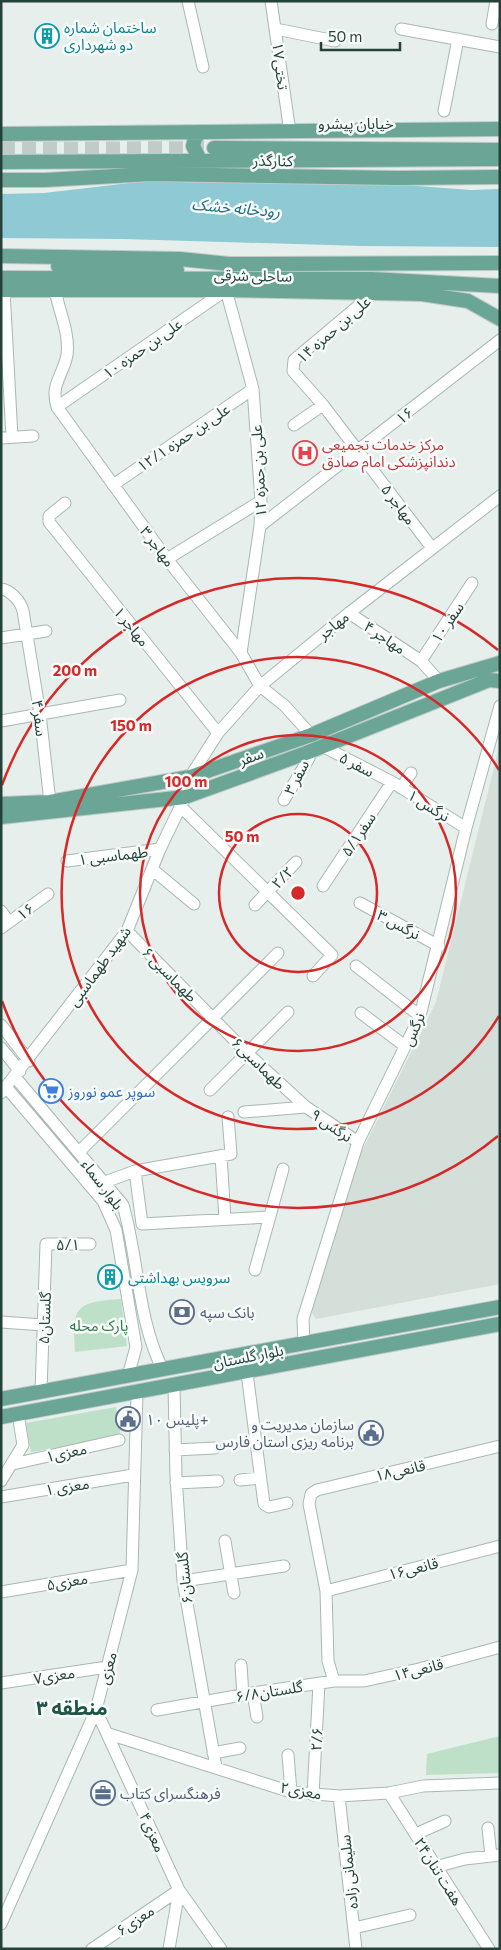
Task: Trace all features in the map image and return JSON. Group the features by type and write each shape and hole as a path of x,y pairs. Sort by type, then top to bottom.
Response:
{"main road":[{"path":"200,160 193,146 196,138 209,140 290,132 500,129"},
{"path":"1,134 181,132 209,140"},
{"path":"181,132 186,146 182,160"},
{"name":"خیابان پیشرو","path":"209,140 500,138"},
{"name":"خیابان پیشرو","path":"209,140 500,150"},
{"path":"1,162 500,160"},
{"path":"1,173 45,180"},
{"name":"کنارگذر","path":"45,180 152,174 397,178 500,177"},
{"path":"1,180 45,180"},
{"path":"1,256 180,258 229,264 500,263"},
{"path":"1,266 194,270 229,264"},
{"name":"ساحلی شرقی","path":"2,286 372,279 500,286"},
{"name":"ساحلی شرقی","path":"2,286 55,290 376,292 446,296 468,301 500,319"},
{"path":"494,664 494,680"},
{"name":"سفر","path":"1,804 50,802 190,777 311,734 439,681 494,664"},
{"name":"سفر","path":"1,816 182,801 494,680"},
{"name":"بلوار گلستان","path":"1,1399 500,1307"},
{"name":"بلوار گلستان","path":"1,1417 247,1373 500,1324"},
{"path":"60,1389 64,1406"}],"street":[{"path":"188,1 204,67"},
{"name":"تختی۱۷","path":"271,1 290,132"},
{"path":"492,24 496,1"},
{"path":"276,29 334,41"},
{"path":"401,29 500,46"},
{"path":"444,111 458,39"},
{"path":"2,286 6,437 33,436"},
{"path":"55,290 66,338 66,355 54,389 57,407"},
{"name":"۱۲ علی بن حمزه","path":"226,290 253,389 261,501 260,526 241,653"},
{"name":"۱۰ علی بن حمزه","path":"57,407 226,290"},
{"name":"۱۴ علی بن حمزه","path":"292,366 294,360 376,292"},
{"name":"۱۶","path":"260,526 500,340"},
{"name":"۵ مهاجر","path":"292,366 293,371 323,405 432,548"},
{"name":"۱۲/۱ علی بن حمزه","path":"113,486 253,389"},
{"path":"294,425 323,405"},
{"name":"۳ مهاجر","path":"57,407 167,559 241,653 260,686"},
{"name":"مهاجر","path":"182,801 190,777 218,733 260,686 349,613 500,496"},
{"path":"167,559 261,501"},
{"name":"۱ مهاجر","path":"66,503 47,519 218,733"},
{"name":"۱۰ سفر","path":"421,661 472,584"},
{"name":"۴ سفر","path":"1,589 9,591 22,606 40,714 50,802"},
{"name":"۴ مهاجر","path":"349,613 421,661 439,681"},
{"path":"1,638 46,632"},
{"path":"260,686 285,706 311,734"},
{"path":"1,721 120,700"},
{"name":"نرگس","path":"304,1344 303,1319 358,1142 420,1016 466,828 500,706"},
{"name":"۵ سفر","path":"322,746 397,785"},
{"name":"۳ سفر","path":"284,800 309,758 306,753"},
{"name":"۵/۱سفر","path":"323,886 397,785 411,773"},
{"name":"۱ نرگس","path":"397,785 466,828"},
{"path":"182,801 268,892 332,955 313,976"},
{"name":"شهید طهماسبی","path":"4,1090 29,1061 127,931 160,849 182,801"},
{"name":"۱ طهماسبی","path":"67,861 160,849"},
{"name":"۲/۲","path":"255,905 296,862"},
{"path":"152,869 194,904"},
{"name":"۱۶","path":"5,925 48,894"},
{"name":"۳ نرگس","path":"360,903 438,946"},
{"path":"1,911 5,925"},
{"name":"۶ طهماسبی","path":"127,931 212,1017"},
{"path":"79,1152 278,953"},
{"path":"356,966 420,1016"},
{"path":"210,1090 288,1012"},
{"path":"361,1013 405,1046"},
{"name":"۶طهماسبی","path":"212,1017 306,1108"},
{"path":"1,1025 29,1061"},
{"name":"بلوار سماء","path":"1,1048 18,1074 123,1205 147,1331 162,1370"},
{"name":"بلوار سماء","path":"4,1090 103,1201 110,1214 116,1230 136,1347 128,1376"},
{"path":"244,1112 306,1108"},
{"name":"۹ نرگس","path":"306,1108 358,1142"},
{"path":"105,1182 135,1171 231,1154 228,1116"},
{"path":"220,1156 225,1220"},
{"path":"255,1270 268,1217 283,1169"},
{"path":"135,1171 142,1224 268,1217"},
{"name":"۵/۱","path":"46,1244 90,1244"},
{"name":"گلستان۵","path":"41,1392 46,1244"},
{"path":"1,1322 44,1324"},
{"path":"133,1334 147,1331"},
{"path":"247,1373 265,1506 287,1503"},
{"name":"گلستان۶","path":"174,1386 176,1484 183,1581 216,1767"},
{"name":"معزی","path":"1,1924 96,1710 108,1667 132,1570 133,1475 137,1393"},
{"path":"1,1481 23,1445 18,1414"},
{"name":"۱معزی","path":"13,1464 119,1440"},
{"name":"۱۸قانعی","path":"326,1591 309,1504 311,1494 317,1490 500,1446"},
{"path":"175,1450 216,1448"},
{"name":"معزی ۱","path":"1,1497 133,1475"},
{"path":"240,1480 260,1478"},
{"path":"176,1484 218,1481"},
{"path":"225,1541 234,1593"},
{"name":"۱۶قانعی","path":"326,1591 500,1546"},
{"path":"183,1581 284,1566"},
{"name":"۵معزی","path":"1,1592 132,1570"},
{"path":"326,1591 328,1661 334,1681"},
{"name":"۱۴قانعی","path":"334,1681 364,1681 500,1647"},
{"path":"241,1665 248,1694 257,1717"},
{"name":"۷معزی","path":"1,1683 108,1667"},
{"name":"۶/۸گلستان","path":"157,1710 334,1681"},
{"name":"۲/۶","path":"313,1794 319,1684"},
{"name":"۴معزی","path":"96,1710 109,1734 179,1890 221,1949"},
{"name":"۲معزی","path":"109,1734 127,1742 216,1767 291,1792 339,1796 389,1793 424,1786 500,1784"},
{"path":"213,1753 240,1748"},
{"path":"288,1754 291,1792"},
{"name":"هفت تنان۲۴","path":"389,1793 489,1949"},
{"name":"سلیمانی زاده","path":"339,1796 356,1949"},
{"path":"416,1834 445,1821"},
{"path":"435,1866 495,1856 488,1828"},
{"path":"169,1949 179,1890"},
{"name":"۶معزی","path":"92,1949 179,1890"},
{"path":"354,1928 410,1915"}],"shaded area":[{"path":"500,743 500,1284 316,1319 312,1313 314,1302 358,1159 436,1002"}],"green space":[{"name":"پارک محله","path":"121,1299 127,1346 75,1352 74,1325 80,1310 85,1305 94,1302"},
{"path":"116,1407 121,1437 31,1452 26,1423"},
{"path":"500,1736 500,1773 426,1775 427,1754"}],"water":[{"name":"رودخانه خشک","path":"147,181 364,182 471,190 500,189 500,247 1,238 1,194 44,193"}],"tunnel":[{"path":"1,149 214,148"}],"place":[{"name":"ساختمان شماره دو شهرداری","path":"47,36"},
{"name":"مرکز خدمات تجمیعی دندانپزشکی امام صادق","path":"305,453"},
{"name":"سوپر عمو نوروز","path":"51,1091"},
{"name":"سرویس بهداشتی","path":"110,1277"},
{"name":"بانک سپه","path":"182,1312"},
{"name":"پلیس ۱۰+","path":"128,1419"},
{"name":"سازمان مدیریت و برنامه ریزی استان فارس","path":"371,1433"},
{"name":"فرهنگسرای کتاب","path":"103,1793"}],"district":[{"name":"منطقه ۳","path":"72,1707"}]}
